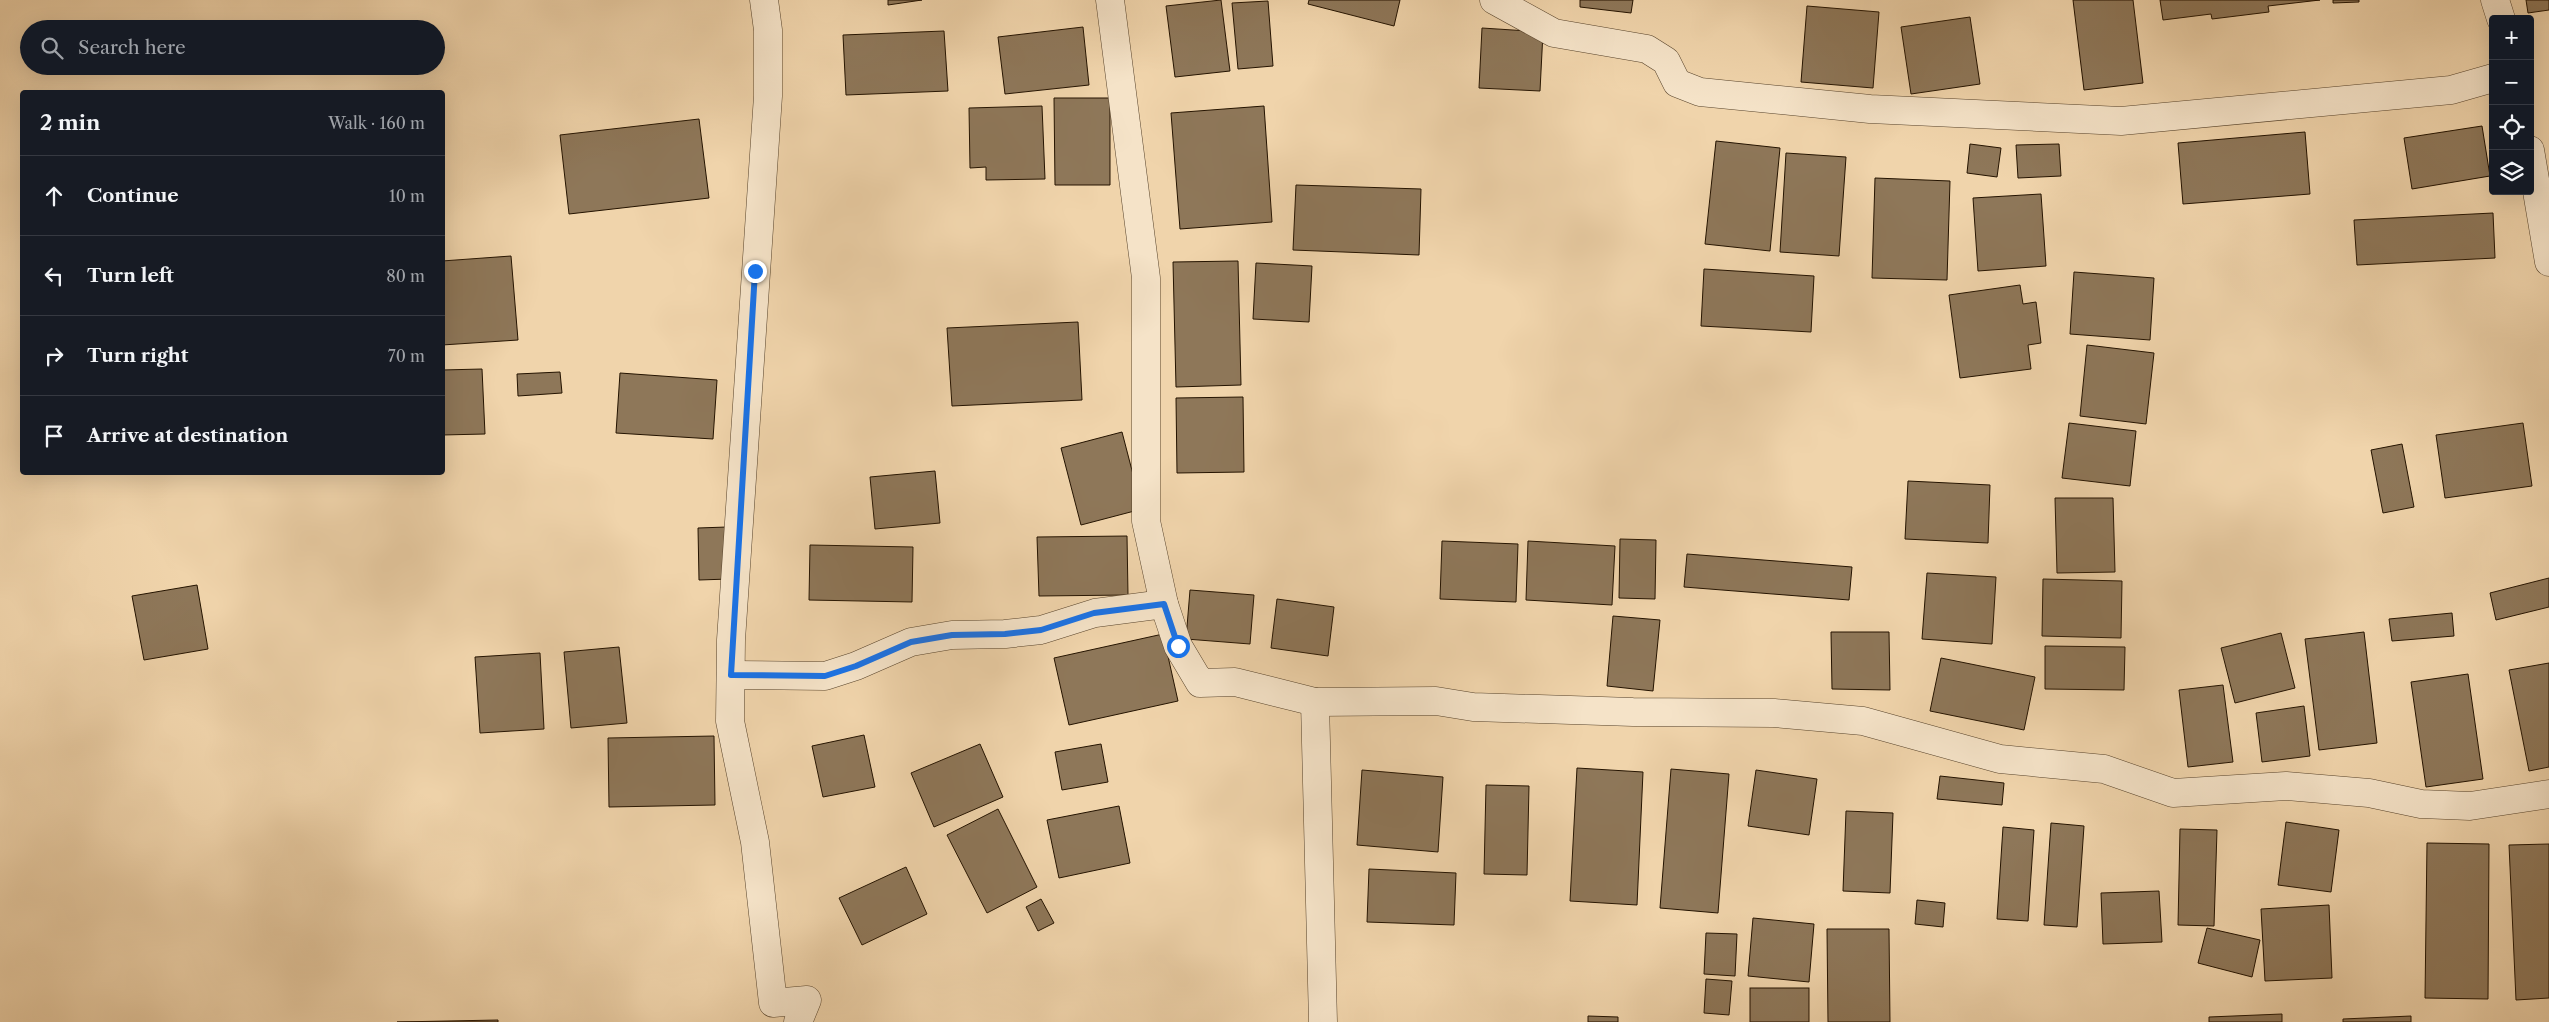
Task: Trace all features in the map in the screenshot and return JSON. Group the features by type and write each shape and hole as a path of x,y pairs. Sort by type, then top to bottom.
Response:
{"street":[{"path":"764,0 768,30 768,96 731,675 730,721 755,842 773,1003 807,1000 798,1022"},
{"path":"1110,0 1146,278 1146,520 1164,604 1178,646 1200,683 1235,682 1315,702 1436,701 1473,707 1624,712 1774,713 1863,721 2000,759 2104,769 2173,793 2286,786 2368,793 2421,804 2470,806 2549,794"},
{"path":"1494,0 1554,33 1646,49 1666,61 1677,83 1700,92 1870,109 2121,121 2451,90 2489,79"},
{"path":"2495,0 2500,15"},
{"path":"2534,174 2549,262"},
{"path":"731,675 825,676 856,666 911,642 952,635 1005,634 1041,630 1094,613 1164,604"},
{"path":"1315,702 1323,1022"}],"building":[{"path":"888,0 922,0 888,5"},
{"path":"1221,0 1230,71 1175,77 1166,6"},
{"path":"1309,0 1400,0 1394,26 1308,4"},
{"path":"1580,0 1633,0 1631,13 1580,7"},
{"path":"2073,0 2133,0 2143,83 2084,90"},
{"path":"2160,0 2320,0 2268,6 2269,12 2212,19 2211,14 2163,20"},
{"path":"2333,0 2359,0 2359,2 2333,3"},
{"path":"2526,0 2549,0 2549,10 2528,13"},
{"path":"1268,1 1273,66 1238,69 1232,3"},
{"path":"1807,6 1879,12 1873,88 1801,82"},
{"path":"1970,17 1980,84 1911,94 1901,27"},
{"path":"1083,27 1089,85 1005,94 998,37"},
{"path":"1482,28 1543,32 1540,91 1479,88"},
{"path":"944,31 948,91 846,95 843,35"},
{"path":"1054,98 1110,98 1110,185 1055,185"},
{"path":"1042,106 1045,179 986,180 986,167 970,168 969,108"},
{"path":"1264,106 1272,222 1180,229 1171,113"},
{"path":"699,119 709,198 569,214 560,135"},
{"path":"2482,126 2489,176 2412,189 2404,138"},
{"path":"2305,132 2310,194 2183,204 2178,143"},
{"path":"1716,141 1780,148 1770,251 1705,244"},
{"path":"1970,144 2001,148 1997,177 1967,173"},
{"path":"2059,144 2061,176 2018,178 2016,145"},
{"path":"1786,153 1846,157 1839,256 1780,252"},
{"path":"1875,178 1950,181 1947,280 1872,278"},
{"path":"1296,185 1421,189 1419,255 1293,250"},
{"path":"2041,194 2046,266 1978,271 1973,198"},
{"path":"2493,213 2495,258 2357,265 2354,220"},
{"path":"511,256 518,340 445,345 445,261"},
{"path":"1238,261 1241,385 1176,387 1173,262"},
{"path":"1256,263 1312,266 1309,322 1253,319"},
{"path":"1704,269 1814,276 1811,332 1701,326"},
{"path":"2074,272 2154,278 2150,340 2070,334"},
{"path":"2020,285 2023,304 2036,302 2041,343 2028,345 2031,369 1960,378 1949,295"},
{"path":"1078,322 1082,400 952,406 947,328"},
{"path":"2087,345 2154,353 2146,424 2080,416"},
{"path":"482,369 485,434 445,435 445,370"},
{"path":"560,372 562,393 518,396 517,374"},
{"path":"620,373 717,380 713,439 616,433"},
{"path":"1243,397 1244,472 1177,473 1176,398"},
{"path":"2069,423 2136,431 2130,486 2062,478"},
{"path":"2523,423 2532,486 2445,498 2436,435"},
{"path":"1122,432 1142,509 1081,525 1061,448"},
{"path":"2402,444 2414,507 2383,513 2371,450"},
{"path":"935,471 940,523 875,529 870,477"},
{"path":"1908,481 1990,485 1988,543 1905,539"},
{"path":"2055,498 2113,498 2115,572 2057,573"},
{"path":"727,527 729,579 699,580 698,528"},
{"path":"1127,536 1128,595 1039,596 1037,537"},
{"path":"1620,539 1656,540 1655,599 1619,598"},
{"path":"1442,541 1518,544 1516,602 1440,599"},
{"path":"1528,541 1615,546 1612,605 1526,600"},
{"path":"810,545 913,547 912,602 809,600"},
{"path":"1687,554 1852,567 1849,600 1684,587"},
{"path":"1927,573 1996,577 1992,644 1922,639"},
{"path":"2549,578 2549,607 2496,620 2490,593"},
{"path":"2043,579 2122,581 2121,638 2042,636"},
{"path":"197,585 208,649 144,660 132,596"},
{"path":"1190,590 1254,595 1250,644 1186,639"},
{"path":"1277,599 1334,607 1328,656 1271,648"},
{"path":"2452,613 2454,636 2392,641 2389,619"},
{"path":"1613,616 1660,620 1653,691 1607,686"},
{"path":"1831,632 1889,632 1890,690 1832,689"},
{"path":"2364,632 2377,743 2319,750 2305,639"},
{"path":"2281,633 2295,688 2235,703 2221,648"},
{"path":"1163,634 1178,701 1069,725 1054,658"},
{"path":"2045,646 2125,647 2124,690 2045,689"},
{"path":"619,647 627,723 571,728 564,652"},
{"path":"540,653 544,729 480,733 475,657"},
{"path":"1941,658 2035,677 2024,730 1930,711"},
{"path":"2549,663 2549,767 2529,771 2509,670"},
{"path":"2468,674 2483,779 2426,787 2411,682"},
{"path":"2223,685 2233,762 2188,767 2179,690"},
{"path":"2304,706 2310,756 2262,762 2256,713"},
{"path":"864,735 875,787 823,797 812,746"},
{"path":"714,736 715,805 609,807 608,738"},
{"path":"980,744 1003,797 934,827 911,773"},
{"path":"1101,744 1108,782 1062,790 1055,752"},
{"path":"1577,768 1643,772 1637,905 1570,901"},
{"path":"1671,769 1729,774 1718,913 1660,908"},
{"path":"1362,770 1443,777 1438,852 1357,845"},
{"path":"1756,770 1817,779 1809,835 1748,826"},
{"path":"1940,776 2004,783 2002,805 1937,799"},
{"path":"1486,785 1529,786 1527,875 1484,874"},
{"path":"1119,806 1130,863 1059,878 1047,820"},
{"path":"998,809 1037,887 987,913 947,835"},
{"path":"1846,811 1893,813 1890,893 1843,891"},
{"path":"2286,822 2339,830 2331,892 2278,885"},
{"path":"2051,823 2084,826 2077,927 2044,925"},
{"path":"2003,827 2034,830 2028,921 1997,919"},
{"path":"2180,829 2217,830 2214,926 2178,925"},
{"path":"2427,843 2489,844 2488,999 2425,998"},
{"path":"2549,844 2549,998 2516,1000 2509,845"},
{"path":"906,867 927,914 862,945 839,898"},
{"path":"1369,869 1456,873 1454,925 1367,922"},
{"path":"2159,891 2162,942 2103,944 2101,893"},
{"path":"1041,899 1054,923 1038,931 1026,907"},
{"path":"1917,900 1945,903 1943,927 1915,924"},
{"path":"2329,905 2332,978 2265,981 2261,909"},
{"path":"1753,918 1814,924 1809,982 1748,976"},
{"path":"2207,928 2260,940 2252,977 2198,963"},
{"path":"1827,929 1889,929 1890,1022 1828,1022"},
{"path":"1706,933 1737,934 1735,976 1704,974"},
{"path":"1706,979 1732,981 1729,1015 1704,1013"},
{"path":"1750,988 1809,988 1809,1022 1750,1022"},
{"path":"2282,1014 2282,1022 2209,1022 2209,1017"},
{"path":"1588,1016 1618,1017 1618,1022 1588,1022"},
{"path":"2411,1016 2411,1022 2343,1022 2343,1019"},
{"path":"498,1020 498,1022 397,1022"}],"route":[{"path":"755,271 753,333 731,675 825,676 856,666 911,642 952,635 1005,634 1041,630 1094,613 1122,611 1164,604 1178,646"}]}
